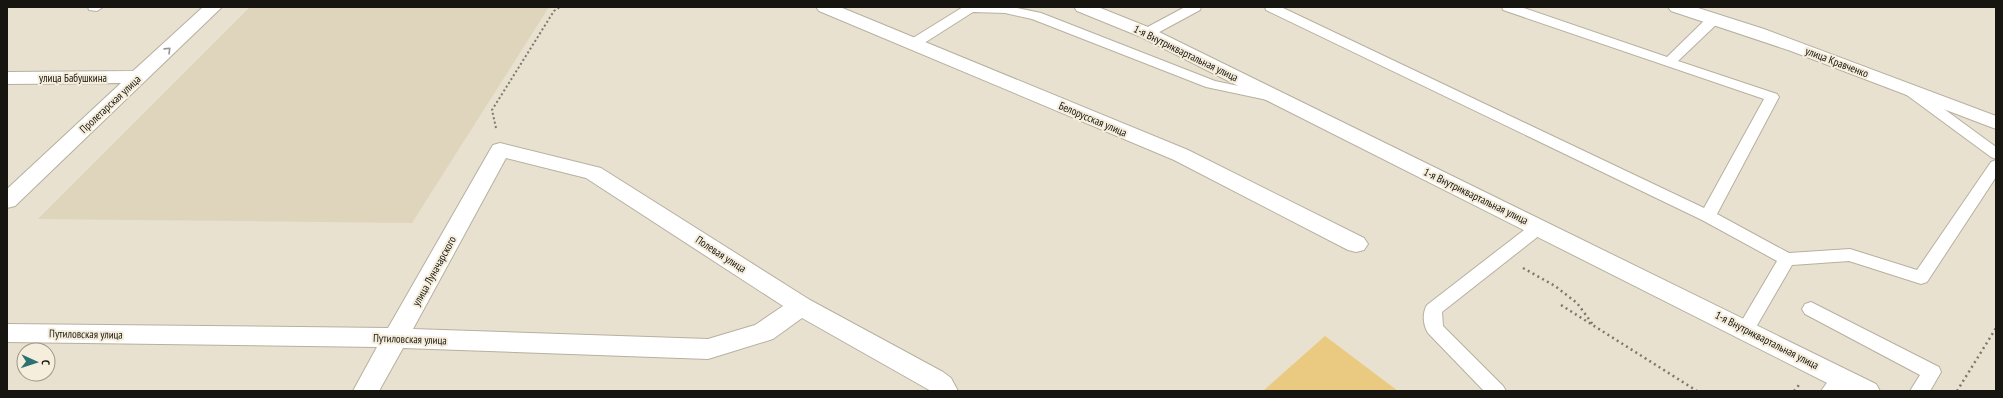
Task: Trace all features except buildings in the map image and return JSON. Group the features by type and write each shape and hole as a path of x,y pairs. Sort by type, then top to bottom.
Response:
{"street":[{"name":"Пролетарская улица","path":"7,201 213,7"},
{"name":"Белорусская улица","path":"825,7 1181,155 1356,244"},
{"name":"1-я Внутриквартальная улица","path":"1083,7 1147,33 1746,330 1836,384 1867,391"},
{"name":"улица Кравченко","path":"1677,7 1793,45 1996,123"},
{"name":"улица Бабушкина","path":"7,78 139,77"},
{"name":"Полевая улица","path":"500,150 593,173 801,306 939,385"},
{"name":"улица Луначарского","path":"366,391 397,338 500,150"},
{"name":"Путиловская улица","path":"7,333 397,338 708,349 764,332 801,306"}],"lane":[{"path":"1147,33 1195,7"},
{"path":"1272,7 1708,216 1787,259 1850,255 1921,278 1996,165"},
{"path":"1508,7 1772,97 1708,216"},
{"path":"913,44 970,8 1005,9 1036,16 1211,84 1278,98"},
{"path":"1669,62 1714,18"},
{"path":"1907,89 1996,154"},
{"path":"1496,391 1434,328 1433,310 1539,227"},
{"path":"1746,330 1787,259"},
{"path":"1811,309 1932,372 1920,391"}],"path":[{"path":"500,150 492,110 554,12 560,7"},
{"path":"1518,265 1555,286 1578,303 1594,326"},
{"path":"1561,306 1697,391"},
{"path":"1958,391 1996,328"}],"shaded area":[{"path":"250,7 549,7 412,223 38,219"},
{"path":"1325,336 1398,391 1263,391"}]}
